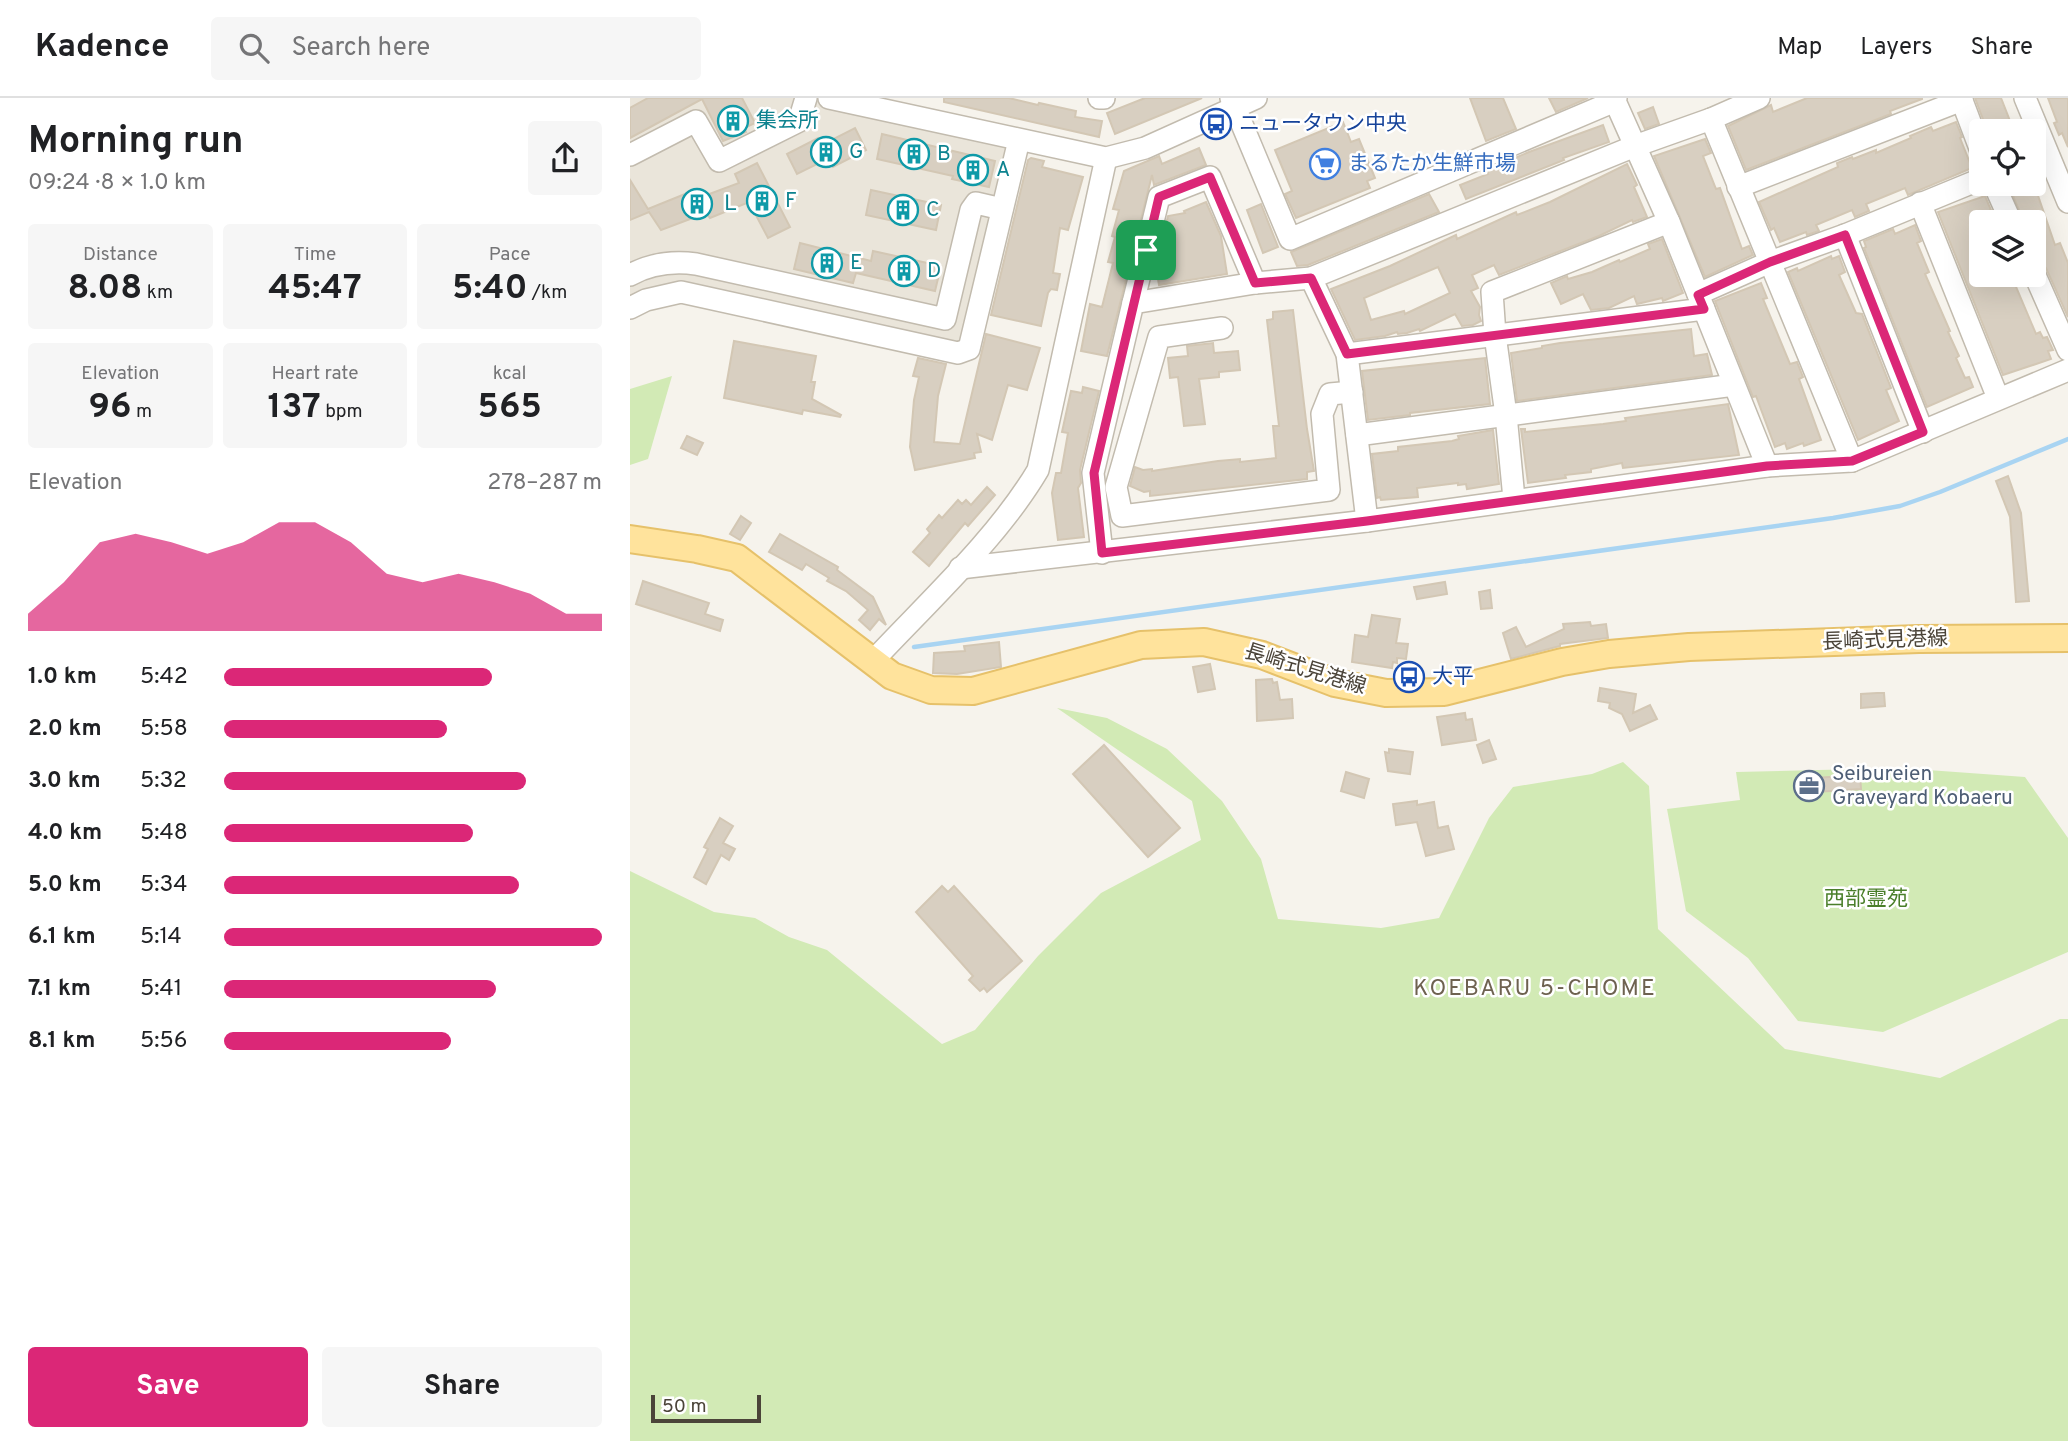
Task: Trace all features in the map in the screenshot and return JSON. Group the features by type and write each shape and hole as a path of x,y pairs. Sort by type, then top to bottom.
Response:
{"main road":[{"name":"長崎式見港線","path":"630,539 737,558 892,677 931,690 973,691 1141,645 1204,642 1262,655 1335,683 1386,693 1444,692 1562,662 1689,647 1906,639 2068,638"}],"street":[{"path":"630,155 696,121 719,161 799,121 806,98"},
{"path":"829,98 1105,158 1145,148 1233,102 1256,98"},
{"path":"1133,303 1255,283 1311,278 1759,98"},
{"path":"2025,98 2068,202"},
{"path":"1738,187 1962,99 1969,119"},
{"path":"1233,102 1290,239 1615,100 1669,222 1767,466"},
{"path":"1711,119 1852,461"},
{"path":"630,308 646,300 681,292 958,353 969,349 1019,139"},
{"path":"872,662 1021,498 1038,470 1105,158"},
{"path":"1102,553 1094,473 1159,197 1210,177 1255,283"},
{"path":"1347,354 1494,335 1701,302 1770,262 1845,235 1969,184"},
{"path":"632,270 664,264 696,264 945,319 971,210 976,203 1002,209"},
{"path":"1920,203 1998,398"},
{"path":"1514,499 1506,415 1494,335 1492,292 1669,222"},
{"path":"1845,235 1923,432"},
{"path":"1311,278 1347,354 1367,521"},
{"path":"2041,287 2068,350"},
{"path":"826,324 832,295"},
{"path":"1222,328 1159,337 1116,487 1122,516 1329,490 1322,414 1329,394 1352,392"},
{"path":"960,568 1367,521 1767,466 1852,461 2068,370"},
{"path":"1357,435 1734,385"}],"shaded area":[{"path":"630,98 829,98 1019,140 969,349 681,292 630,308"}],"green space":[{"path":"672,376 648,459 630,465 630,389"},
{"path":"1057,708 1107,718 1167,749 1222,801 1261,859 1278,919 1381,928 1439,918 1489,818 1513,787 1592,774 1623,762 1649,786 1658,929 1785,1049 1940,1078 2060,1019 2068,1019 2068,1441 630,1441 630,871 714,912 755,918 789,937 827,950 942,1044 975,1030 1038,956 1101,893 1201,840 1192,801"},
{"name":"西部霊苑","path":"1900,768 2025,777 2068,838 2068,952 1883,1032 1798,1021 1748,958 1686,911 1667,809 1740,800 1736,772"}],"building":[{"path":"648,98 742,98 755,123 744,128 746,132 723,141 702,99 630,138 630,108"},
{"path":"944,98 1009,98 1076,111 1075,117 1102,121 1099,137 944,102"},
{"path":"1145,98 1202,98 1115,134 1107,113"},
{"path":"1470,98 1503,98 1516,129 1486,141"},
{"path":"1549,98 1588,98 1556,112"},
{"path":"1807,98 1922,99 1890,111 1891,114 1746,170 1728,126 1771,105 1773,112"},
{"path":"1975,98 2001,98 2009,119 1983,119"},
{"path":"2048,98 2068,98 2068,147 2054,123 2057,122"},
{"path":"1653,107 1659,124 1645,129 1638,113"},
{"name":"まるたか生鮮市場","path":"1343,122 1351,142 1359,139 1375,178 1367,181 1370,188 1296,218 1285,194 1292,191 1275,150"},
{"path":"1956,122 1969,160 1969,169 1908,195 1905,188 1866,204 1869,211 1855,217 1852,210 1816,225 1819,231 1807,235 1806,232 1780,242 1774,228 1771,230 1759,202 1838,167 1837,163 1876,150 1876,153 1931,127 1933,131"},
{"path":"1603,125 1609,142 1563,158 1564,160 1466,199 1460,185 1488,174 1494,167 1529,152"},
{"name":"G","path":"855,128 866,150 833,167 829,158 797,174 787,154 818,138 822,145"},
{"path":"882,134 995,161 989,187 877,159"},
{"path":"1705,139 1711,153 1703,156 1716,189 1720,188 1742,249 1749,246 1753,255 1705,277 1654,156"},
{"path":"1199,148 1206,165 1154,185 1152,175 1107,356 1081,351 1090,304 1102,307 1113,263 1108,262 1119,210 1113,209 1124,171 1159,156 1162,164"},
{"path":"1031,158 1044,161 1042,167 1083,177 1068,230 1060,228 1053,273 1060,274 1057,290 1051,289 1048,293 1041,326 991,315 1028,160"},
{"path":"757,163 790,227 768,238 749,202 710,218 706,213 661,230 649,212 630,220 630,180 648,209 690,192 696,199 739,183 735,174"},
{"path":"1627,164 1647,217 1633,222 1632,220 1599,236 1499,275 1494,265 1472,275 1478,288 1471,291 1480,307 1481,321 1473,325 1462,326 1455,314 1420,331 1397,332 1355,340 1331,289 1390,266 1456,235 1457,239 1516,212 1517,215","holes":["1438,267 1450,293 1405,314 1404,311 1371,320 1364,298"]},
{"name":"C","path":"871,190 941,205 936,230 866,215"},
{"path":"1429,194 1439,212 1308,265 1297,266 1291,252"},
{"path":"1985,196 1991,210 1969,210 1969,287 2016,287 2036,334 2040,332 2043,338 2047,337 2053,350 2048,351 2051,359 2003,375 1938,212"},
{"path":"2013,196 2038,196 2043,210 2019,210"},
{"path":"1206,202 1221,236 1227,274 1159,285 1156,266 1168,216 1185,213 1184,211"},
{"path":"1261,204 1278,247 1263,253 1247,210"},
{"path":"2046,219 2055,245 2060,243 2068,263 2068,317 2046,268"},
{"path":"1915,225 1921,241 1917,243 1929,272 1925,274 1950,331 1948,332 1959,356 1956,358 1965,378 1969,377 1973,387 1927,407 1864,248 1864,241 1893,229 1895,234"},
{"path":"1662,239 1683,293 1663,301 1662,298 1637,304 1634,296 1609,308 1591,310 1583,294 1561,304 1551,283 1567,276 1568,279 1592,272 1619,260 1620,262 1650,249 1648,244"},
{"path":"800,243 871,261 873,251 941,266 935,291 856,273 853,283 794,269"},
{"path":"1831,256 1832,259 1839,256 1845,272 1839,275 1856,313 1862,314 1891,388 1886,390 1899,421 1858,440 1788,272 1797,268 1798,271"},
{"path":"1761,283 1767,298 1763,299 1790,364 1797,362 1803,377 1799,379 1821,440 1804,446 1803,443 1787,449 1785,443 1775,447 1715,301"},
{"path":"1293,310 1314,471 1307,472 1307,479 1150,496 1150,491 1144,492 1130,486 1135,467 1152,471 1218,461 1240,459 1240,462 1276,458 1273,426 1279,426 1267,320 1273,319 1273,312"},
{"path":"1691,329 1694,356 1707,354 1712,375 1517,401 1511,353 1560,343"},
{"path":"986,334 1040,348 1027,390 1008,385 992,440 977,434 981,452 974,453 975,458 915,470 910,447 919,377 913,376 918,358 946,364 938,396 934,442 960,444"},
{"path":"734,341 816,356 811,382 815,382 812,399 841,415 840,417 803,410 802,414 724,398"},
{"path":"1213,343 1214,353 1238,351 1240,370 1219,372 1219,377 1199,379 1205,424 1184,426 1178,377 1170,378 1168,358 1188,356 1187,346"},
{"path":"1485,358 1490,404 1368,420 1362,371"},
{"path":"1083,387 1099,391 1078,488 1084,537 1058,540 1052,493 1056,473 1061,473 1068,433 1062,432 1071,391 1082,393"},
{"path":"1728,404 1739,455 1623,468 1622,463 1591,469 1591,472 1565,475 1566,478 1528,483 1521,429 1525,429 1525,432 1603,424 1626,421 1625,418"},
{"path":"1493,430 1499,484 1467,489 1466,484 1458,483 1417,488 1418,497 1377,498 1372,454 1398,451 1398,447 1452,441 1459,439 1458,436"},
{"path":"687,436 703,443 697,455 681,448"},
{"path":"2008,476 2021,513 2029,601 2016,602 2010,517 1996,481"},
{"path":"987,487 995,495 968,526 965,523 929,566 913,552 930,533 927,529 939,515 942,518 958,500 962,504 966,500 971,505"},
{"path":"741,516 751,523 740,540 730,534"},
{"path":"780,534 838,567 837,570 873,597 886,625 879,619 870,630 859,620 868,610 846,591 827,581 829,578 806,564 802,570 769,552"},
{"path":"643,581 709,603 705,614 723,620 720,631 636,604"},
{"path":"1445,582 1447,594 1417,599 1414,587"},
{"path":"1490,590 1492,608 1481,609 1479,592"},
{"path":"1372,615 1400,619 1396,643 1408,644 1406,659 1397,658 1397,663 1393,662 1392,668 1352,662 1355,635 1368,637"},
{"path":"1590,622 1591,626 1606,624 1608,638 1560,644 1511,659 1503,633 1516,627 1526,647 1564,629 1563,624"},
{"path":"999,642 1001,667 957,674 933,673 934,653 965,651 964,646"},
{"path":"1210,664 1215,689 1198,692 1193,667"},
{"path":"1272,679 1273,683 1277,682 1280,700 1292,699 1293,718 1257,721 1256,680"},
{"path":"1600,688 1636,694 1633,713 1650,705 1657,719 1630,731 1622,714 1609,708 1610,703 1598,701"},
{"path":"1884,693 1885,706 1861,708 1861,694"},
{"path":"1465,713 1466,720 1472,719 1476,740 1442,745 1437,717"},
{"path":"1489,740 1496,759 1483,763 1477,745"},
{"path":"1104,745 1180,828 1148,857 1073,774"},
{"path":"1389,749 1413,752 1410,774 1388,771 1385,752 1389,753"},
{"path":"1346,772 1369,779 1364,798 1341,791"},
{"path":"1860,775 1861,789 1800,793 1799,779"},
{"path":"1417,801 1417,805 1434,802 1438,828 1448,826 1454,849 1426,856 1417,822 1396,825 1393,804"},
{"path":"720,818 733,826 723,843 735,849 729,860 721,855 706,884 694,877 708,849 704,847"},
{"path":"942,886 948,892 954,886 1022,961 987,992 984,988 980,991 969,980 973,976 916,912"}],"waterway":[{"path":"914,647 1833,518 1900,506 2068,439"}],"place":[{"name":"集会所","path":"733,121"},
{"name":"ニュータウン中央","path":"1216,124"},
{"name":"G","path":"826,152"},
{"name":"B","path":"914,154"},
{"name":"まるたか生鮮市場","path":"1325,164"},
{"name":"A","path":"973,170"},
{"name":"F","path":"762,201"},
{"name":"Ｌ","path":"697,204"},
{"name":"C","path":"903,210"},
{"name":"E","path":"827,263"},
{"name":"D","path":"904,271"},
{"name":"大平","path":"1409,677"},
{"name":"Seibureien Graveyard Kobaeru","path":"1809,786"}],"district":[{"name":"KOEBARU 5-CHOME","path":"1535,989"}],"route":[{"path":"1210,177 1255,283 1311,278 1347,354 1704,309 1698,295 1770,262 1845,235 1923,432 1852,461 1767,466 1367,521 1102,553 1094,473 1146,250 1159,197 1210,177"}]}
